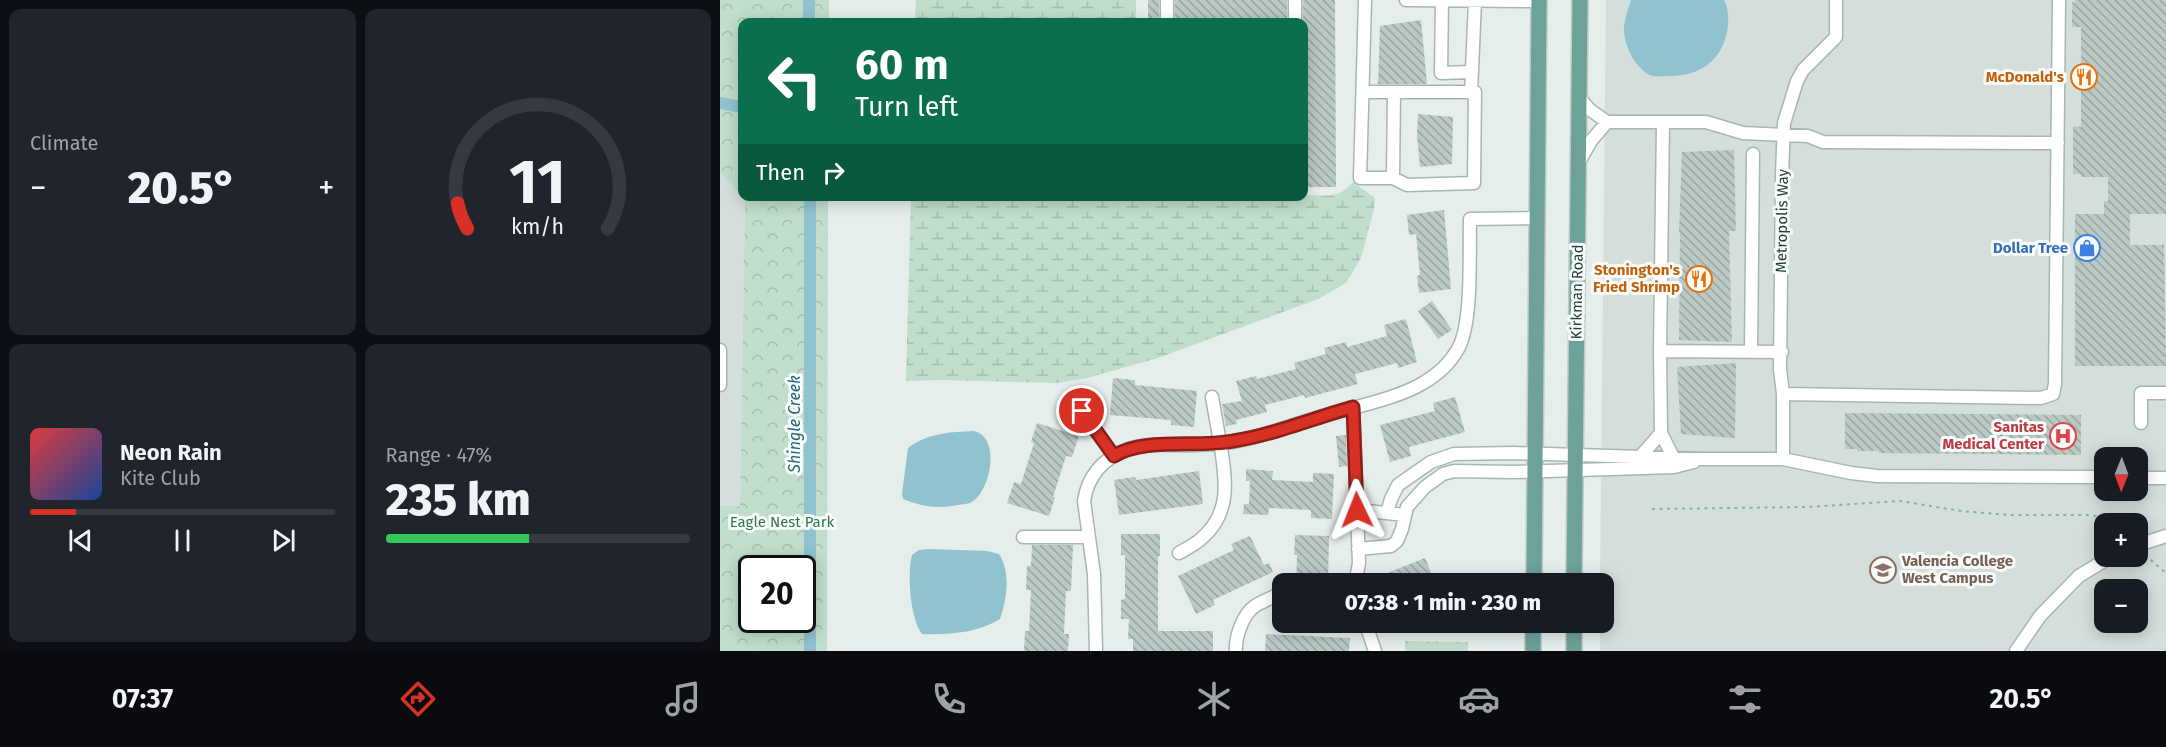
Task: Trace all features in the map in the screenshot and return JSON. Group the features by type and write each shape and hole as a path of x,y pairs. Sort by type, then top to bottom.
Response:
{"main road":[{"path":"1534,573 1539,0"},
{"name":"Kirkman Road","path":"1574,573 1580,0"},
{"path":"1533,633 1533,651"},
{"path":"1574,633 1574,651"}],"street":[{"path":"1167,0 1167,18"},
{"path":"1294,18 1295,0"},
{"path":"1363,92 1475,92 1474,183 1407,185 1393,178 1360,178 1365,0"},
{"path":"1406,0 1539,0"},
{"path":"1442,0 1441,73 1472,72"},
{"name":"Metropolis Way","path":"1783,459 1783,394 1780,369 1782,352 1782,174 1786,114 1803,70 1836,37 1836,0"},
{"path":"1783,394 2041,398 2053,394 2058,273 2059,0"},
{"path":"1471,93 1475,1"},
{"path":"1393,178 1394,92"},
{"path":"1579,97 1589,109 1607,122 1706,123 1743,133 1808,136 1822,142 2058,144"},
{"path":"1579,163 1591,141 1607,122"},
{"path":"1663,122 1661,433 1673,457"},
{"path":"1751,352 1753,154"},
{"path":"1096,651 1095,597 1084,501 1092,476 1101,465 1130,448 1148,445 1200,445 1244,439 1421,385 1437,373 1460,346 1467,321 1470,219 1538,218"},
{"path":"720,350 720,385"},
{"path":"1660,351 1782,352"},
{"path":"2141,423 2141,393 2166,393"},
{"path":"1071,396 1114,456"},
{"path":"1179,554 1202,539 1216,523 1223,507 1226,483 1212,397"},
{"path":"1353,407 1359,563 1357,573"},
{"path":"1640,457 1661,433"},
{"path":"1387,513 1398,485 1431,462 1454,454 1535,454 1575,462 1674,467 1704,459"},
{"path":"1454,454 1454,471"},
{"path":"1358,549 1391,546 1399,535 1407,507 1425,487 1443,474 1454,471 1535,471 1575,462 1673,457 1783,459 1877,476 2094,477"},
{"path":"2148,477 2166,478"},
{"path":"1357,510 1405,515"},
{"path":"2148,544 2166,536"},
{"path":"1023,537 1089,537"},
{"path":"2016,651 2040,616 2079,576 2094,567"},
{"path":"1236,651 1235,644 1244,621 1253,607 1272,598"},
{"path":"1369,633 1376,651"}],"path":[{"path":"1652,509 1807,507 1900,501 1961,511 2040,517 2094,516"},
{"path":"2148,557 2166,573"}],"shaded area":[{"path":"1606,0 2166,0 2166,651 1600,651 1600,633 1614,633 1614,573 1600,573"},
{"path":"720,172 738,191 738,201 745,201 740,506 720,506"}],"green space":[{"path":"720,0 829,0 829,18 738,18 738,192 720,172"},
{"path":"916,0 1136,0 1136,18 915,18"},
{"path":"1353,182 1375,198 1374,209 1361,258 1346,283 1318,299 1155,359 1087,378 1058,383 906,381 911,201 1308,201 1308,195 1336,194"},
{"name":"Eagle Nest Park","path":"745,201 828,201 827,651 720,651 720,506 740,506"},
{"path":"1405,641 1468,642 1468,651 1405,651"}],"water":[{"path":"1631,0 1724,0 1728,11 1728,24 1724,43 1714,59 1698,70 1678,76 1653,76 1641,69 1628,49 1624,27"},
{"path":"974,431 982,435 988,443 990,453 988,476 979,496 970,503 943,507 903,499 908,448 931,436"},
{"path":"919,550 987,551 999,554 1005,569 1007,586 1000,619 991,624 962,632 922,634 912,607 911,563 912,555"}],"building":[{"path":"1148,0 1159,0 1159,18 1148,18"},
{"path":"1175,0 1287,0 1287,18 1175,18"},
{"path":"1303,0 1335,0 1336,187 1308,187 1308,18 1303,18"},
{"path":"2075,0 2166,0 2166,214 2130,214 2130,245 2164,245 2166,366 2075,366 2075,214 2104,214 2104,201 2108,201 2108,177 2081,177 2081,174 2073,174 2073,126 2081,127 2081,27 2072,27 2072,2 2075,3"},
{"path":"1421,20 1427,84 1378,84 1380,26"},
{"path":"1418,114 1453,117 1452,164 1420,167 1417,136"},
{"path":"1734,150 1736,231 1729,231 1732,342 1679,340 1682,152"},
{"path":"1444,210 1451,289 1419,293 1417,276 1420,275 1416,234 1409,235 1407,215"},
{"path":"1432,301 1452,330 1438,339 1418,311"},
{"path":"1406,319 1417,362 1398,368 1397,363 1355,374 1358,384 1305,398 1304,395 1265,405 1267,412 1236,420 1237,424 1226,426 1222,404 1242,401 1236,381 1256,376 1257,379 1296,369 1294,363 1326,354 1324,348 1346,342 1347,347 1387,336 1384,325"},
{"path":"1736,363 1735,438 1681,434 1677,367"},
{"path":"1113,378 1135,380 1135,385 1197,391 1194,427 1171,425 1171,420 1110,415"},
{"path":"1090,387 1101,401 1090,409 1080,394"},
{"path":"1455,397 1465,432 1409,447 1411,456 1390,462 1380,425 1435,411 1433,403"},
{"path":"1845,413 2081,415 2081,455 1879,453 1879,451 1845,449"},
{"path":"1037,423 1079,436 1072,457 1066,456 1049,516 1007,503 1014,482 1021,484 1034,443 1031,442"},
{"path":"1346,435 1347,466 1339,467 1336,436"},
{"path":"1246,469 1273,471 1272,480 1313,482 1313,473 1334,474 1332,519 1311,518 1311,510 1269,508 1268,515 1243,514 1244,504 1249,504 1250,481 1246,481"},
{"path":"1199,471 1203,504 1119,515 1114,480 1135,477 1136,480"},
{"path":"1121,534 1160,534 1158,631 1213,631 1213,651 1133,651 1133,639 1128,639 1129,619 1121,619 1121,600 1125,599 1125,555 1121,555"},
{"path":"1295,535 1329,536 1328,573 1296,573 1297,555 1294,555"},
{"path":"1250,536 1264,565 1269,563 1273,572 1213,600 1215,605 1196,614 1178,576 1234,550 1231,544"},
{"path":"1032,545 1073,545 1071,591 1066,591 1064,634 1069,634 1068,651 1024,651 1025,631 1029,631 1031,590 1026,590 1027,566 1031,566"},
{"path":"1425,558 1431,573 1388,573"},
{"path":"1266,634 1350,638 1349,651 1265,651"}],"waterway":[{"name":"Shingle Creek","path":"809,0 809,18"},
{"path":"720,103 738,106"},
{"name":"Shingle Creek","path":"810,201 810,651"}],"place":[{"name":"McDonald's","path":"2084,77"},
{"name":"Dollar Tree","path":"2087,248"},
{"name":"Stonington's Fried Shrimp","path":"1699,279"},
{"name":"Sanitas Medical Center","path":"2063,436"},
{"name":"Valencia College West Campus","path":"1883,570"}],"route":[{"path":"1082,411 1114,456 1130,448 1148,445 1200,445 1234,441 1353,407 1357,510"}]}
